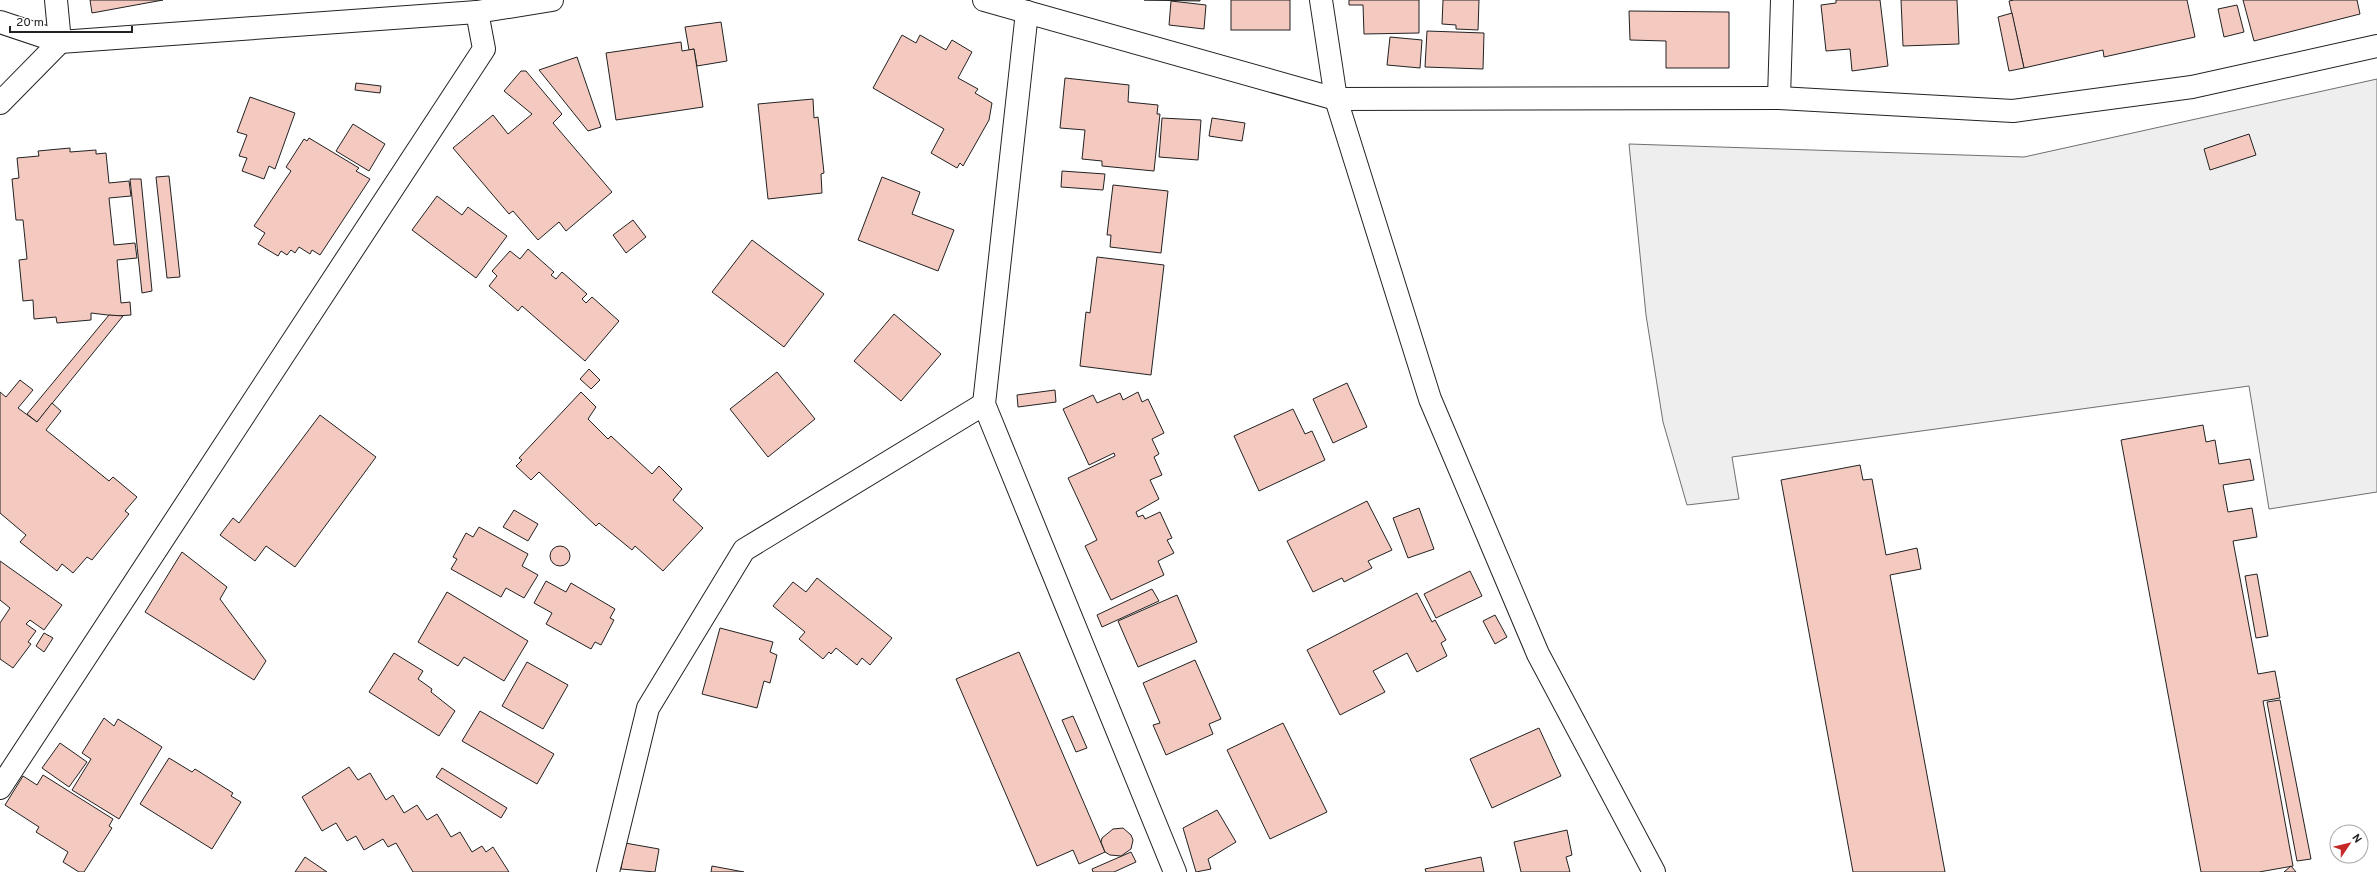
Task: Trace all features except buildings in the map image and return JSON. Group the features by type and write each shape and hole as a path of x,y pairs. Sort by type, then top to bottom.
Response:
{"street":[{"path":"0,103 60,42 56,0"},
{"path":"0,22 60,42 477,12 552,0"},
{"path":"984,0 1336,99 1779,98 2013,111 2192,87 2377,46"},
{"path":"1320,0 1336,99 1430,399 1538,654 1654,872"},
{"path":"1779,98 1782,0"},
{"path":"0,788 484,49 477,12"},
{"path":"1027,12 984,404 1175,872"},
{"path":"608,872 648,708 744,550 984,404"}],"shaded area":[{"path":"2377,79 2377,492 2269,509 2249,386 1732,457 1739,499 1687,505 1663,422 1646,315 1629,144 2024,157"}]}
